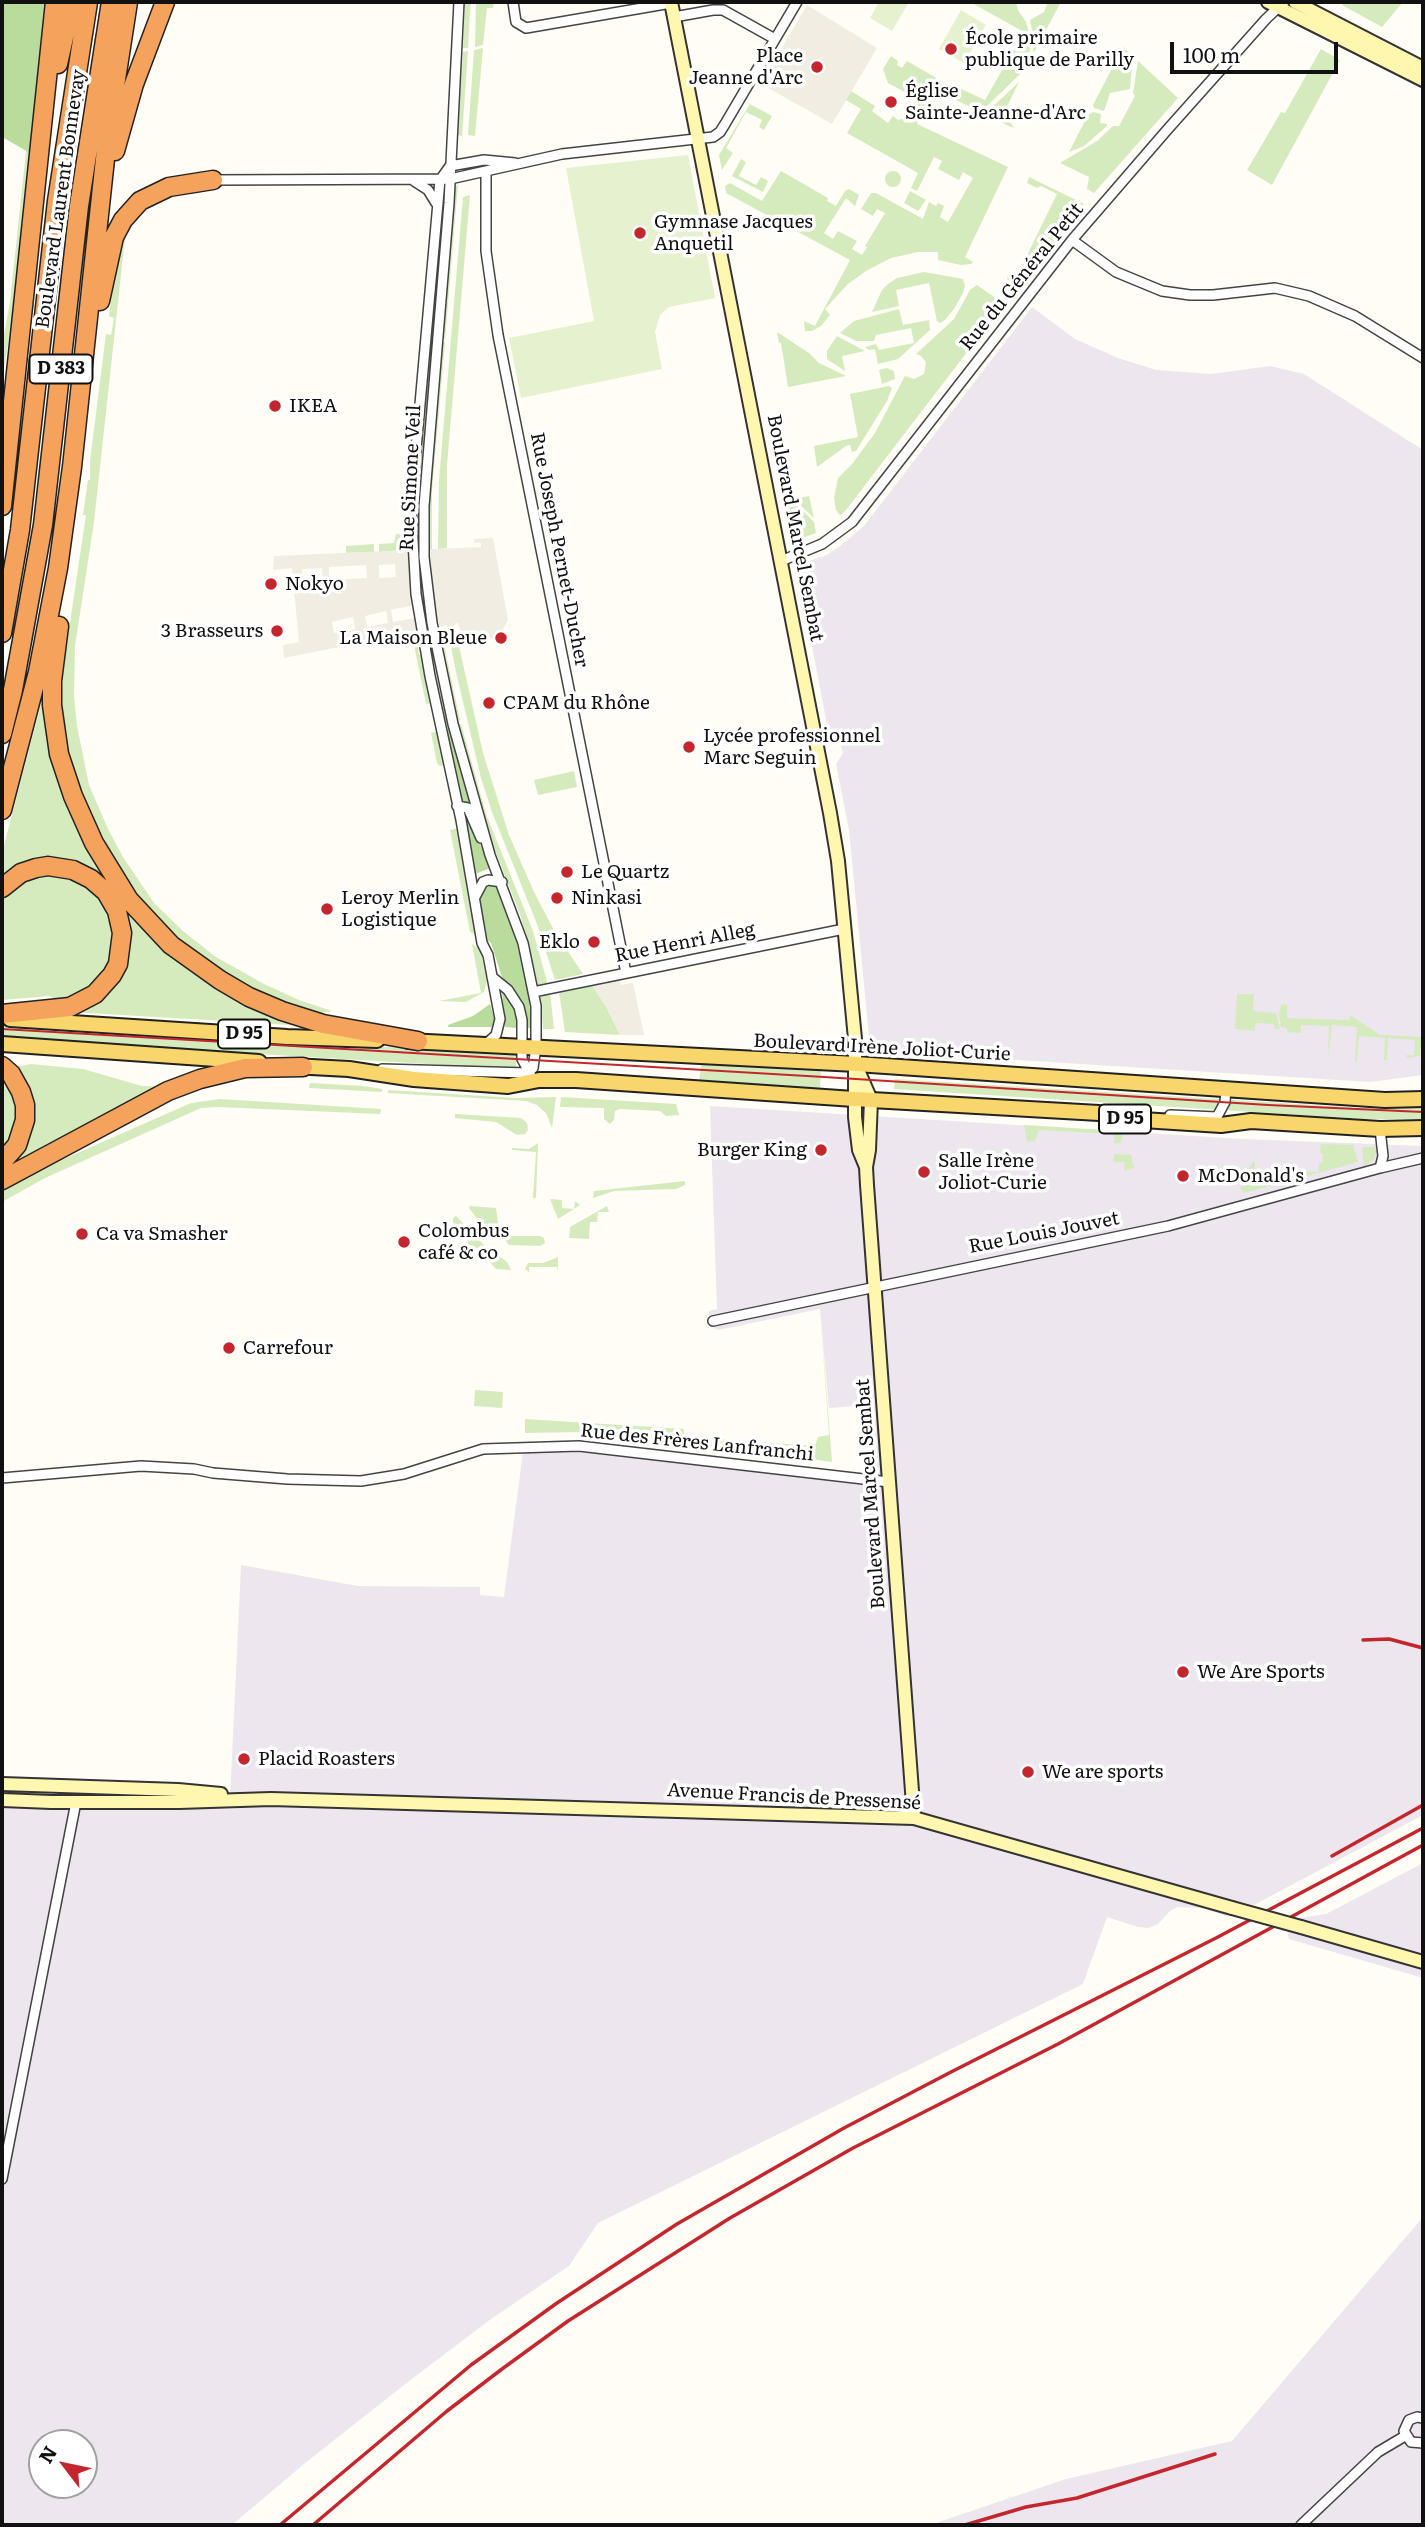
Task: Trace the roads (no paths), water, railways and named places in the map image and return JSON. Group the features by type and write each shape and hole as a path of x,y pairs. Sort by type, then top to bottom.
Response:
{"highway":[{"path":"2,506 55,2"},
{"path":"41,150 72,2"},
{"name":"Boulevard Laurent Bonnevay","path":"2,633 20,530 57,201 88,2"},
{"name":"Boulevard Laurent Bonnevay","path":"2,734 13,691 43,525 79,206 111,2"},
{"path":"128,2 108,131 66,517 62,607 52,681 54,725 59,754 73,796 94,843 129,900 171,944 220,981 282,1011 323,1024 418,1041"},
{"path":"99,219 116,145 134,84 165,2"},
{"path":"155,29 171,2"},
{"path":"80,390 111,247 118,229 140,201 150,194 169,187 213,180"},
{"path":"2,810 38,672 66,517"},
{"path":"2,888 21,873 36,868 48,866 73,870 91,879 106,892 117,911 122,933 118,964 113,975 94,994 70,1007 2,1016"},
{"path":"2,1066 17,1082 25,1105 22,1132 17,1145 2,1162"},
{"path":"2,1180 168,1091 200,1079 245,1068 303,1067"}],"main road":[{"name":"Boulevard Irène Joliot-Curie","path":"2,1016 287,1037 486,1044 1385,1100 1423,1099"},
{"name":"D 95","path":"2,1044 349,1069 414,1079 508,1086 534,1077 1098,1113 1127,1119 1221,1125 1251,1121 1380,1129 1423,1128"}],"street":[{"name":"Rue Simone Veil","path":"459,2 450,166 436,204 413,484 412,536 416,594 430,676 500,1027 493,1040 486,1044"},
{"path":"513,2 516,22 526,28 671,2"},
{"name":"Boulevard Marcel Sembat","path":"671,2 830,813 838,861 855,1039 854,1099 859,1150 866,1167"},
{"path":"213,180 445,179 562,154 713,137 720,132 797,2"},
{"path":"1294,2 1423,68"},
{"path":"1277,4 1423,80"},
{"name":"Rue du Général Petit","path":"781,561 822,544 852,522 1072,240 1277,4"},
{"path":"674,17 723,10 775,39"},
{"path":"450,166 484,160 515,163"},
{"name":"Rue Joseph Pernet-Ducher","path":"486,172 486,251 498,335 626,973"},
{"name":"Rue Simone Veil","path":"445,179 424,506 424,557 432,622 453,724 490,855"},
{"path":"412,180 428,190 436,204"},
{"path":"1072,240 1116,272 1162,291 1213,295 1275,288 1309,296 1355,316 1423,358"},
{"name":"Rue Simone Veil","path":"457,806 468,808 502,882 523,943 534,992 528,1047"},
{"path":"474,901 483,882 502,882"},
{"name":"Rue Henri Alleg","path":"534,992 844,929"},
{"path":"492,977 508,990 519,1007 534,1077"},
{"path":"528,1047 523,1065 534,1077"},
{"name":"Boulevard Marcel Sembat","path":"856,1065 871,1100 866,1167 914,1818"},
{"path":"1098,1113 1217,1117 1225,1102 1226,1089"},
{"path":"1380,1129 1383,1156 1380,1168"},
{"name":"Rue Louis Jouvet","path":"713,1321 1168,1226 1423,1158"},
{"name":"Rue des Frères Lanfranchi","path":"2,1478 141,1466 287,1479 361,1481 404,1474 483,1449 579,1446 889,1482"},
{"name":"Avenue Francis de Pressensé","path":"2,1784 178,1790 271,1799"},
{"path":"2,2179 78,1788"},
{"name":"Avenue Francis de Pressensé","path":"2,1800 76,1802 271,1799 914,1818 1423,1962"},
{"path":"1423,2418 1409,2420 1405,2427 1405,2436 1414,2444 1423,2443"},
{"path":"1301,2525 1378,2452 1405,2436"}],"tram line":[{"path":"2,1029 1423,1112"}],"railway":[{"path":"1363,1640 1389,1639 1423,1648"},
{"path":"1332,1856 1423,1805"},
{"path":"280,2525 471,2365 557,2303 677,2224 844,2128 1216,1938 1423,1828"},
{"path":"313,2525 447,2411 502,2369 568,2321 730,2218 853,2148 1058,2044 1423,1845"},
{"path":"965,2525 1026,2507 1077,2498 1215,2454"}],"place":[{"name":"École primaire publique de Parilly","path":"951,49"},
{"name":"Place Jeanne d'Arc","path":"817,67"},
{"name":"Église Sainte-Jeanne-d'Arc","path":"891,102"},
{"name":"Gymnase Jacques Anquetil","path":"640,233"},
{"name":"IKEA","path":"275,406"},
{"name":"Nokyo","path":"271,584"},
{"name":"3 Brasseurs","path":"277,631"},
{"name":"La Maison Bleue","path":"501,638"},
{"name":"CPAM du Rhône","path":"489,703"},
{"name":"Lycée professionnel Marc Seguin","path":"689,747"},
{"name":"Le Quartz","path":"567,872"},
{"name":"Ninkasi","path":"557,898"},
{"name":"Leroy Merlin Logistique","path":"327,909"},
{"name":"Eklo","path":"594,942"},
{"name":"Burger King","path":"821,1150"},
{"name":"Salle Irène Joliot-Curie","path":"924,1172"},
{"name":"McDonald's","path":"1183,1176"},
{"name":"Ca va Smasher","path":"82,1234"},
{"name":"Colombus café & co","path":"404,1242"},
{"name":"Carrefour","path":"229,1348"},
{"name":"We Are Sports","path":"1183,1672"},
{"name":"Placid Roasters","path":"244,1759"},
{"name":"We are sports","path":"1028,1772"}]}
